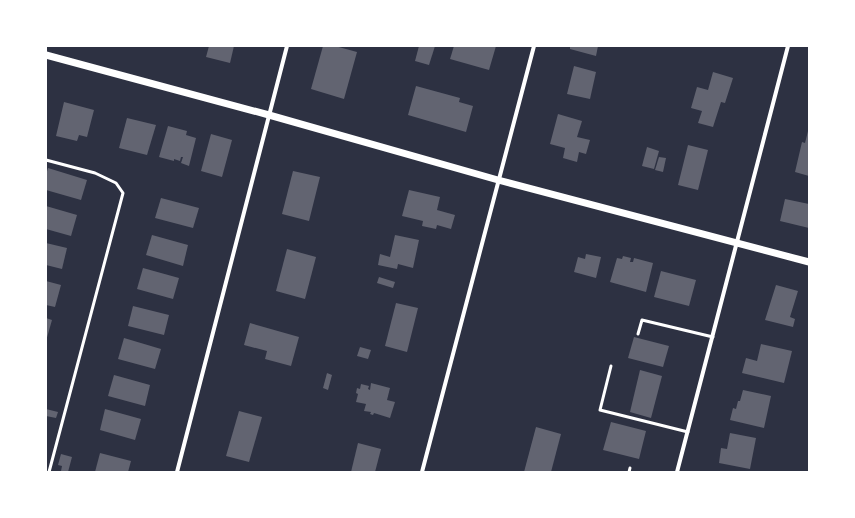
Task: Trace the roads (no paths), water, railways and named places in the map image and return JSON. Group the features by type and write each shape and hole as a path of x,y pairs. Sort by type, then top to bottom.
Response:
{"street":[{"path":"177,472 287,46"},
{"path":"422,472 534,46"},
{"path":"677,472 788,46"},
{"path":"46,55 269,115 498,180 809,262"}],"lane":[{"path":"46,160 95,173 116,183 123,193 49,472"},
{"path":"638,334 642,320 712,338"},
{"path":"611,366 600,410 688,432"}]}
